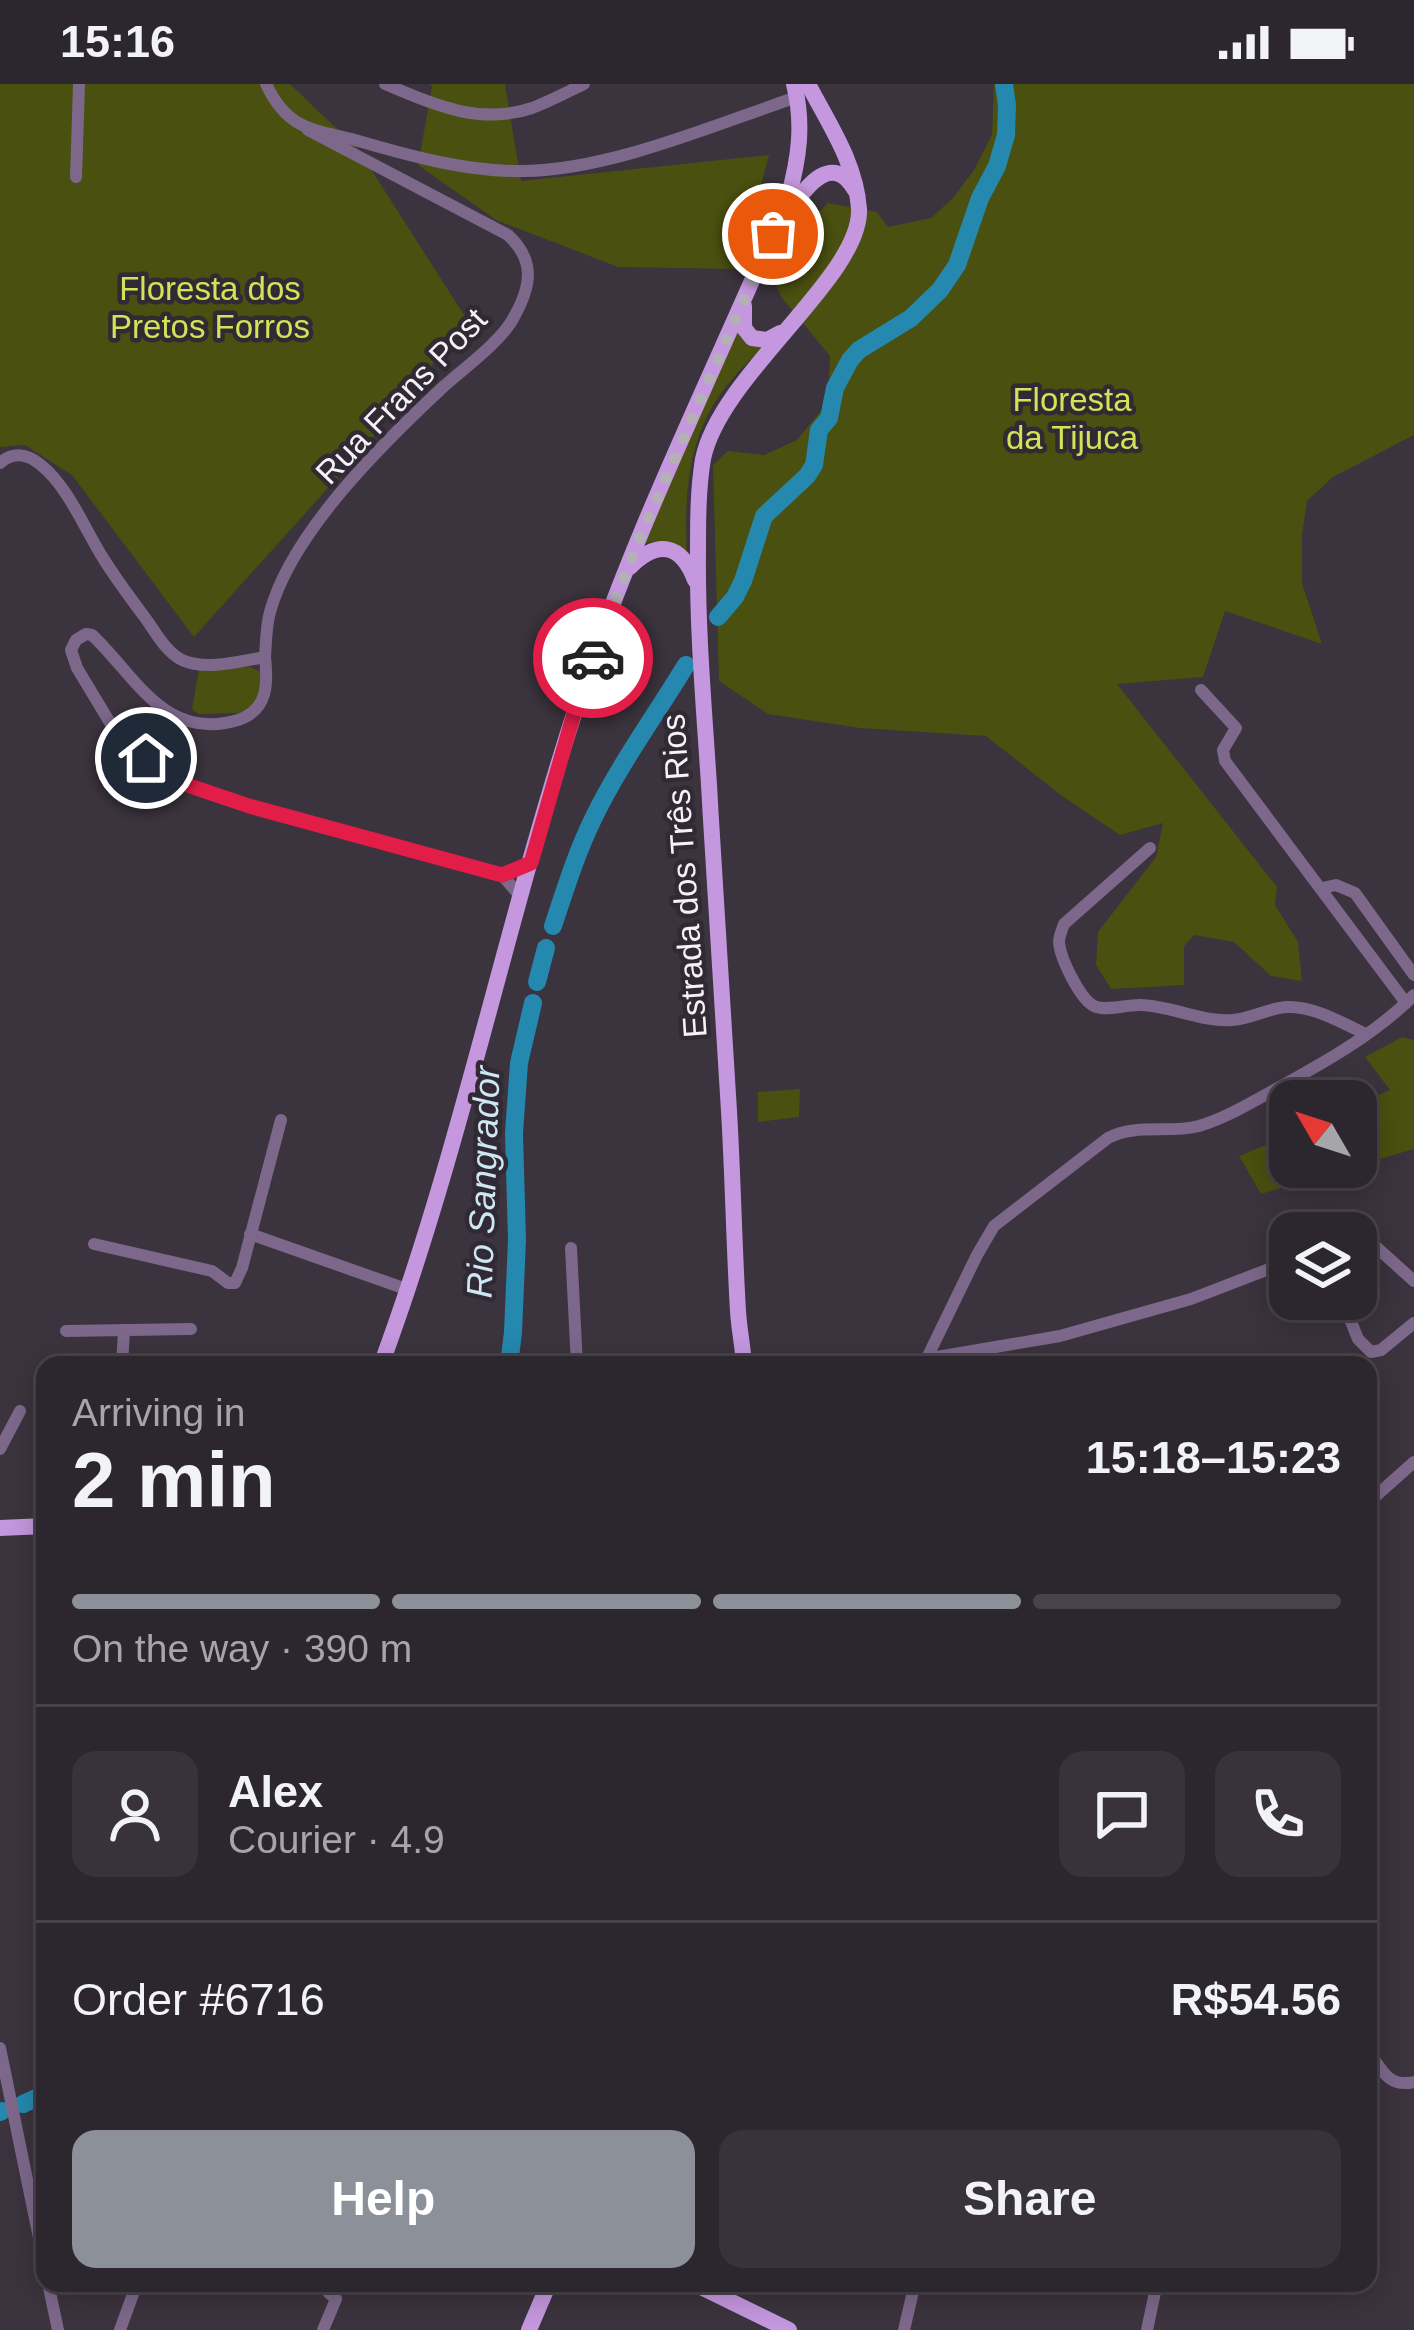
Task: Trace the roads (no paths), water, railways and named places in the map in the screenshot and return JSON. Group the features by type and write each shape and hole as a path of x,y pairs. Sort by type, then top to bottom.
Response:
{"main road":[{"path":"800,88 841,144 857,193"},
{"path":"384,1356 409,1290 575,710 627,570 788,198 801,145 800,88"},
{"path":"773,234 800,195 826,173 839,172 857,193"},
{"name":"Estrada dos Três Rios","path":"744,1356 698,643 699,485 708,443 721,415 853,240 858,225 857,193"},
{"path":"744,299 747,334 766,340 783,332"},
{"path":"627,570 651,550 673,550 688,562 698,587"},
{"path":"0,1528 36,1527"},
{"path":"529,2330 545,2292"},
{"path":"712,2292 789,2330"}],"street":[{"path":"76,177 79,84"},
{"path":"266,84 279,108 308,130 476,168 542,170 598,162 800,88"},
{"path":"385,84 454,110 490,116 533,107 584,84"},
{"name":"Rua Frans Post","path":"308,130 508,235 528,260 524,296 506,329 379,449 316,525 271,608 265,696 258,708 245,718 208,724 178,718 145,696 92,635 76,640 71,650 116,731 146,758 190,786 502,875"},
{"path":"0,463 24,455 38,461 52,476 116,577 165,646 179,658 196,664 265,657"},
{"path":"928,1356 994,1226 1108,1138 1126,1130 1182,1130 1225,1117 1366,1034 1410,999 1225,760 1223,750 1235,728 1201,690"},
{"path":"1150,848 1064,924 1060,934 1073,981 1091,1004 1099,1008 1147,1005 1227,1020 1290,1007 1330,1017 1366,1034"},
{"path":"521,897 502,875 531,863"},
{"path":"1322,888 1336,886 1355,893 1414,975"},
{"path":"94,1244 212,1270 235,1283 281,1120"},
{"path":"250,1234 409,1290"},
{"path":"571,1248 577,1356"},
{"path":"1377,1248 1414,1281"},
{"path":"948,1356 1060,1336 1152,1312 1269,1269"},
{"path":"1350,1320 1358,1339 1371,1352 1381,1350 1414,1323"},
{"path":"66,1331 191,1329"},
{"path":"123,1356 124,1330"},
{"path":"0,1449 20,1411"},
{"path":"1377,1495 1414,1462"},
{"path":"0,2048 36,2223"},
{"path":"1377,2063 1388,2079 1414,2082"},
{"path":"50,2292 58,2330"},
{"path":"121,2330 134,2292"},
{"path":"323,2330 336,2300 329,2292"},
{"path":"904,2330 913,2292"},
{"path":"1147,2330 1155,2292"}],"waterway":[{"name":"Rio Sangrador","path":"718,617 743,581 764,516 814,465 819,430 829,418 835,388 850,360 911,318 957,265 1006,135 1004,84"},
{"name":"Rio Sangrador","path":"553,926 581,845 603,799 686,665"},
{"name":"Rio Sangrador","path":"537,982 546,948"},
{"name":"Rio Sangrador","path":"510,1356 517,1240 514,1133 519,1063 533,1003"},
{"name":"Rio Sangrador","path":"23,2104 36,2098"}],"park label":[{"name":"Floresta dos Pretos Forros","path":"210,307"},
{"name":"Floresta da Tijuca","path":"1072,418"}]}
